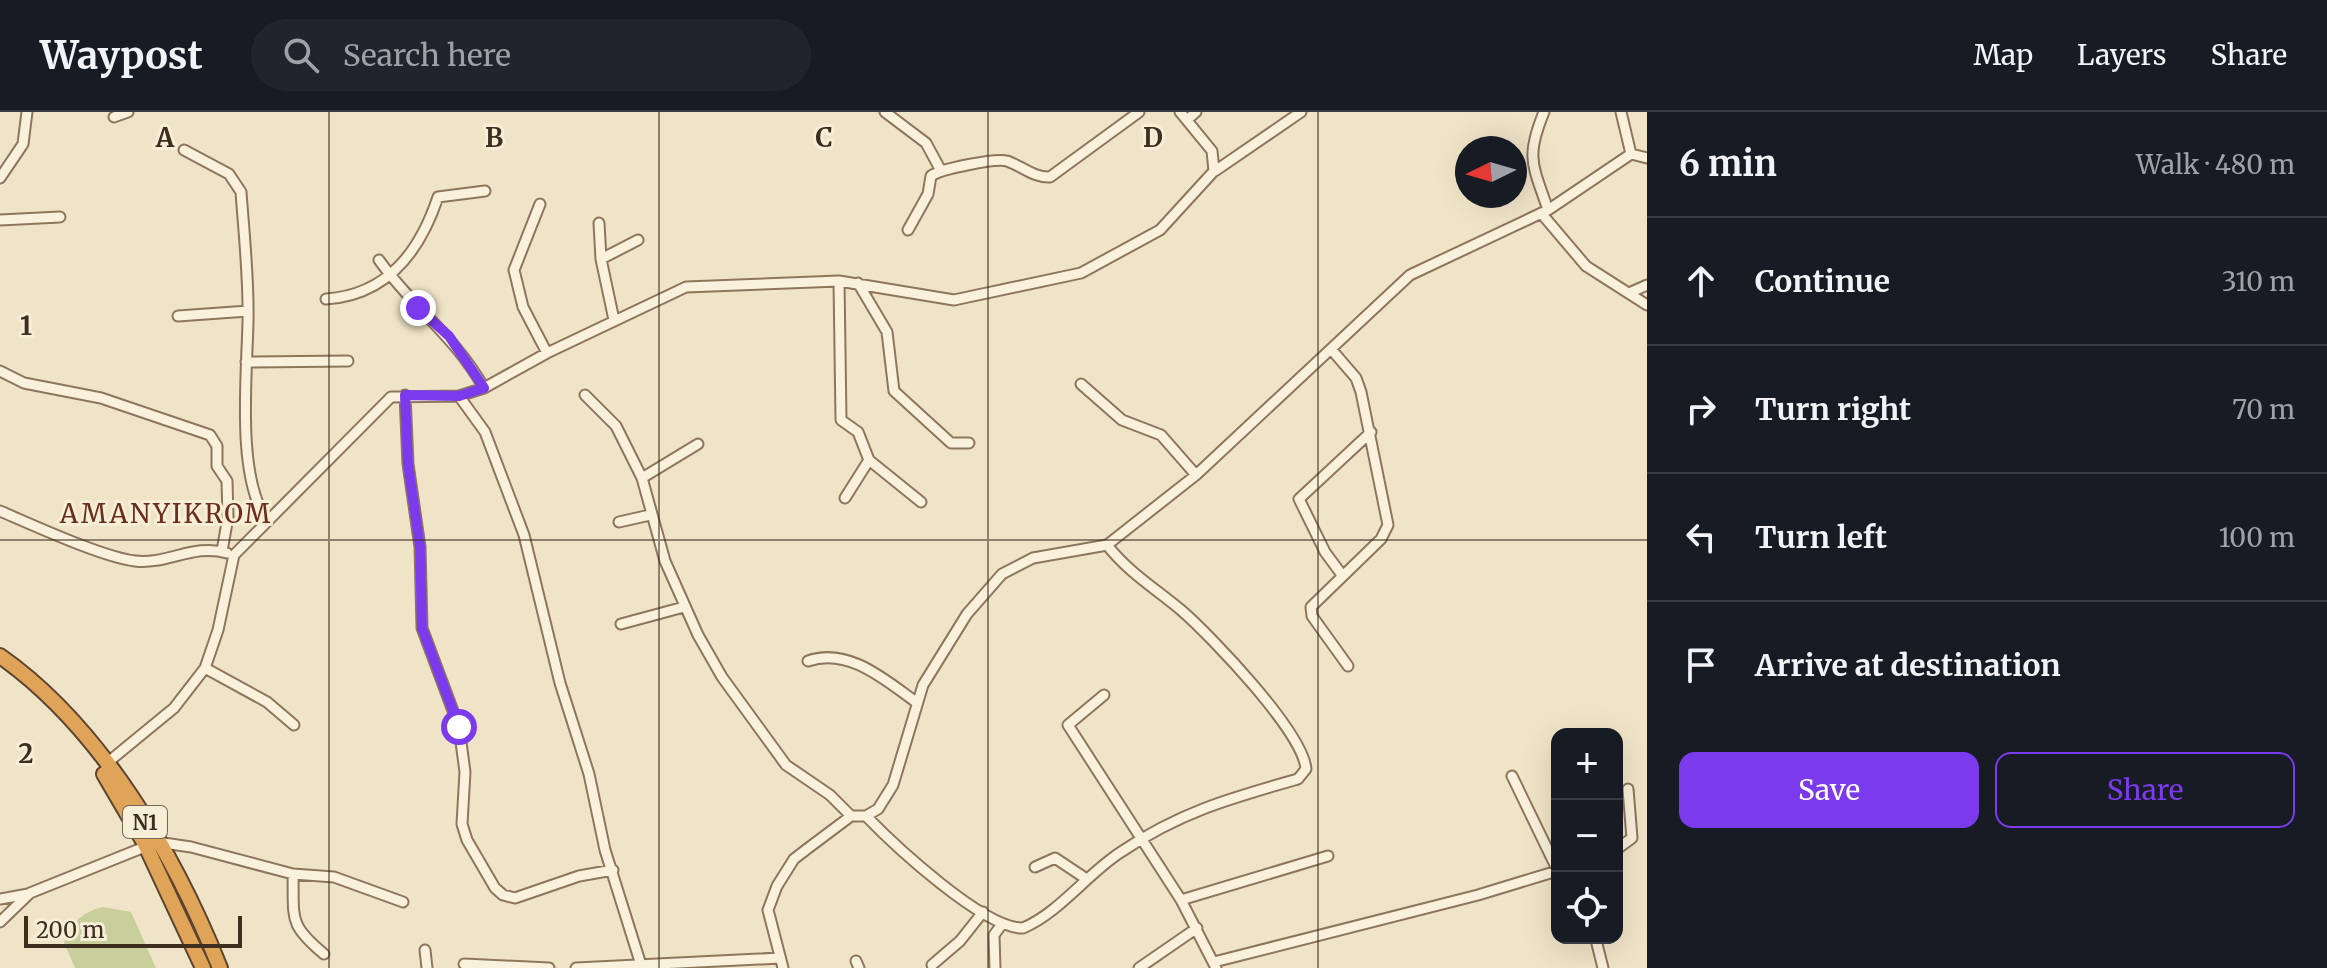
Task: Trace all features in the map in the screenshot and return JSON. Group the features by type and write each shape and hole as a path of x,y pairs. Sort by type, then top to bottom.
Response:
{"highway":[{"name":"N1","path":"0,656 64,710 107,763 220,968"},
{"name":"N1","path":"45,693 97,761 151,843 203,968"}],"street":[{"path":"0,178 23,144 27,112"},
{"path":"114,117 128,112"},
{"path":"885,112 926,143 940,169"},
{"path":"908,230 928,194 931,176 940,169 1003,160 1037,176 1050,177 1139,112"},
{"path":"1196,112 1183,116 1212,151 1214,171"},
{"path":"107,763 174,708 205,668 218,630 234,555 391,397 459,396 484,388 614,320 695,285 839,281 954,300 1081,273 1160,230 1214,171 1301,112"},
{"path":"1544,112 1533,137 1531,157 1545,212 1586,266 1647,305"},
{"path":"1621,112 1631,154"},
{"path":"184,150 229,174 240,188 248,311 249,469 253,497 267,520"},
{"path":"576,968 781,963 768,910 777,886 794,859 851,816 866,816 878,809 893,785 916,702 947,642 1002,574 1033,558 1107,545 1196,475 1418,269 1545,212 1631,154 1647,158"},
{"path":"326,299 355,296 389,274 415,250 430,225 438,197 485,191"},
{"path":"540,204 514,270 523,307 547,353"},
{"path":"0,220 60,217"},
{"path":"599,223 601,259 614,320"},
{"path":"601,259 638,240"},
{"path":"379,260 449,336 484,388"},
{"path":"839,281 839,417 862,437 869,460 921,502"},
{"path":"858,283 887,332 894,391 951,443 969,443"},
{"path":"1629,293 1647,285"},
{"path":"178,316 248,311"},
{"path":"1331,349 1356,378 1371,432 1388,525 1381,539 1316,600 1311,610 1348,666"},
{"path":"246,362 348,361"},
{"path":"0,371 24,383 101,398 210,435 217,446 217,466 227,481 228,517 222,551"},
{"path":"1081,384 1122,420 1161,435 1196,475"},
{"path":"405,395 408,464 420,547 422,628 459,727 465,772 462,824 467,840 495,888 503,895 515,898 579,876 613,870"},
{"path":"585,395 616,426 642,478 650,515 684,607 722,677 779,757 830,795 851,816"},
{"path":"459,396 485,432 524,535 560,683 589,774 605,850 642,967"},
{"path":"1342,575 1325,552 1299,499 1371,432"},
{"path":"642,478 698,444"},
{"path":"845,498 869,460"},
{"path":"0,511 132,560 146,561 197,549 234,555"},
{"path":"619,522 650,515"},
{"path":"866,816 944,886 1013,928 1032,924 1085,878 1143,838 1204,806 1298,779 1306,769 1305,757 1278,715 1203,631 1125,565 1107,545"},
{"path":"621,624 684,607"},
{"path":"808,661 828,656 853,662 916,702"},
{"path":"205,668 267,702 294,725"},
{"path":"1104,695 1068,725 1181,900 1215,965 1478,895 1551,872"},
{"path":"1512,776 1551,857"},
{"path":"1623,845 1632,838 1634,831 1628,789"},
{"path":"0,899 30,893 151,843 191,847 293,874 334,877 403,902"},
{"path":"1181,900 1328,856"},
{"path":"1035,867 1055,858 1085,878"},
{"path":"293,874 294,922 298,932 324,954"},
{"path":"0,922 30,893"},
{"path":"932,965 960,941 983,912"},
{"path":"995,968 994,935 1002,924"},
{"path":"1139,968 1197,928"},
{"path":"1597,944 1603,968"},
{"path":"425,950 427,968"},
{"path":"464,964 549,968"}],"green space":[{"path":"103,907 131,912 156,968 75,968 64,943 67,936 84,915"}],"district":[{"name":"AMANYIKROM","path":"166,513"}],"route":[{"path":"418,308 449,336 484,388 459,396 405,395 408,464 420,547 423,637 459,727"}]}
